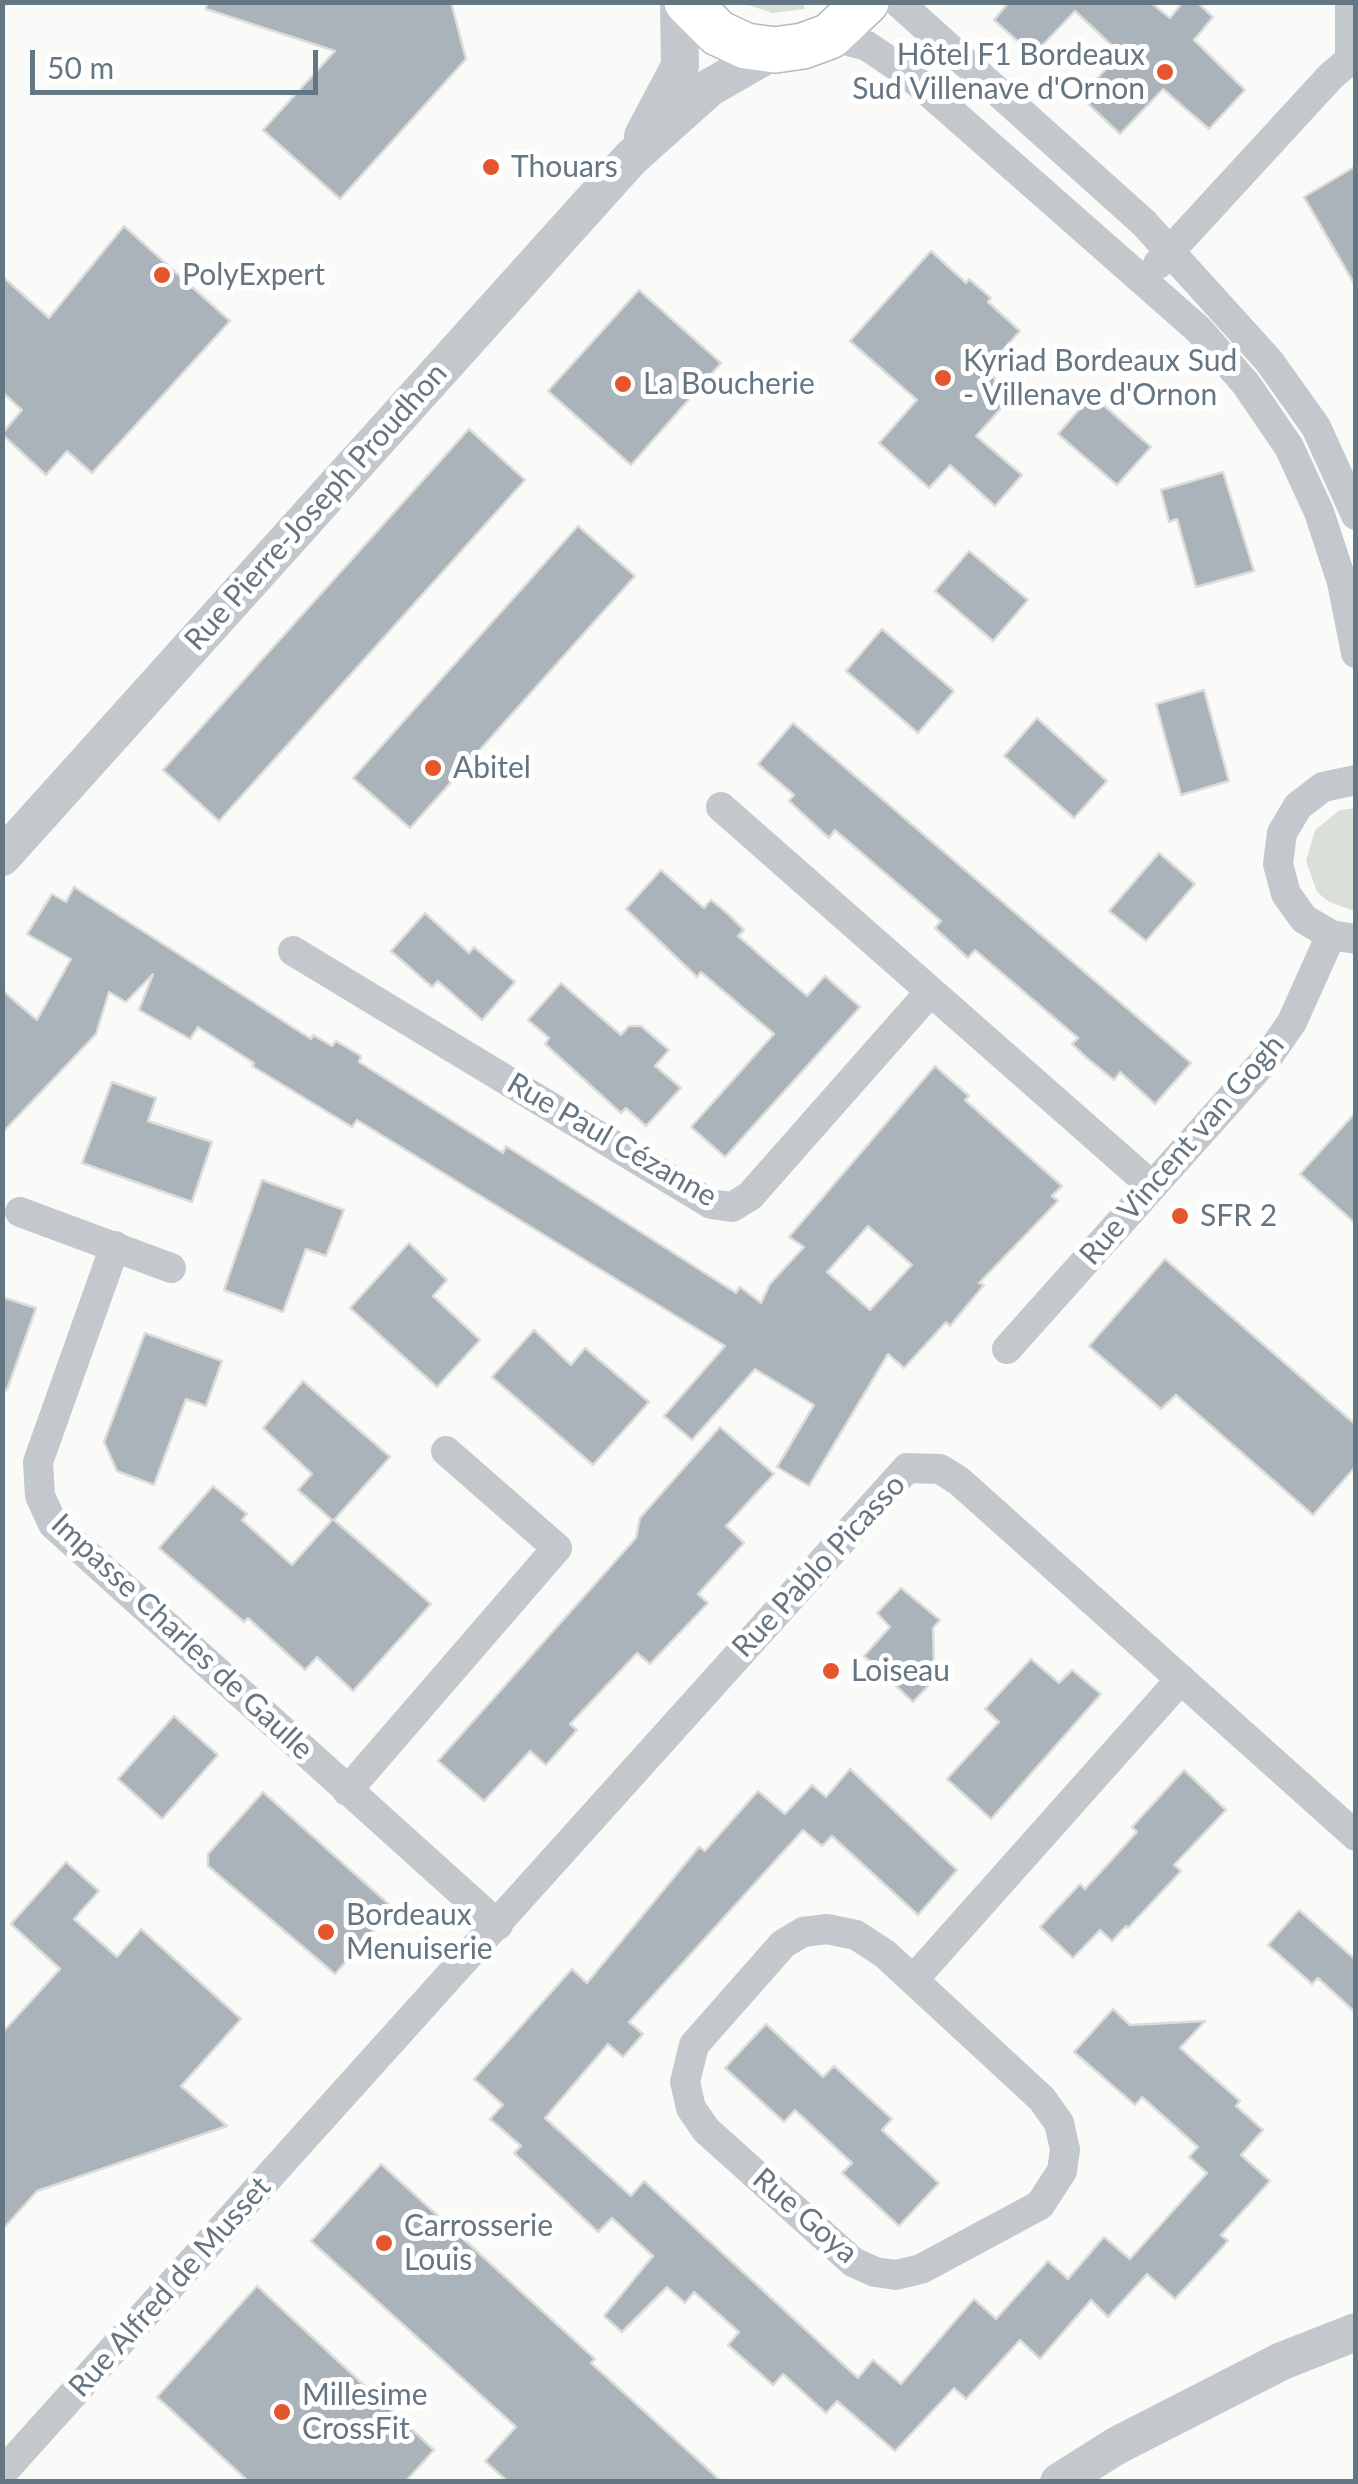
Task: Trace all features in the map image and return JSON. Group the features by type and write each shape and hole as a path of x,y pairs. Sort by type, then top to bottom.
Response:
{"main road":[{"path":"687,2 718,34 746,46 775,50 803,46 830,36 866,2"}],"street":[{"name":"Rue Pierre-Joseph Proudhon","path":"631,158 680,66 679,2"},
{"path":"898,2 1144,223 1269,361 1316,428 1356,516"},
{"path":"1140,282 1353,61 1350,2"},
{"path":"830,36 868,46 907,72 1140,282 1199,330 1246,384 1288,447 1344,546 1356,653"},
{"name":"Rue Pierre-Joseph Proudhon","path":"2,857 631,158 709,88 775,50"},
{"path":"1343,937 1304,919 1286,894 1278,864 1282,833 1298,806 1323,787 1355,772"},
{"path":"721,807 1152,1186"},
{"name":"Rue Vincent van Gogh","path":"1007,1349 1267,1058 1343,937"},
{"name":"Rue Paul Cézanne","path":"292,951 712,1204 732,1207 750,1196 930,992"},
{"path":"20,1212 171,1268"},
{"name":"Impasse Charles de Gaulle","path":"115,1246 38,1462 40,1496 53,1524 498,1925"},
{"path":"347,1790 557,1548 446,1451"},
{"name":"Rue Pablo Picasso","path":"338,2101 907,1468 940,1469 959,1481 1356,1836"},
{"path":"913,1980 1181,1679"},
{"name":"Rue Goya","path":"827,1929 856,1935 913,1980 1042,2099 1059,2124 1065,2150 1055,2187 1040,2205 921,2270 896,2275 874,2272 853,2262 706,2130 691,2108 686,2082 694,2045 783,1944 802,1932 827,1929"},
{"name":"Rue Alfred de Musset","path":"2,2473 338,2101"},
{"path":"1059,2482 1116,2446 1282,2361 1356,2332"}],"shaded area":[{"path":"743,3 803,3 805,9 772,13"},
{"path":"1356,808 1355,911 1329,902 1317,892 1306,861 1315,830 1340,810"}],"building":[{"path":"207,2 451,2 466,59 340,199 263,130 335,51 206,9"},
{"name":"Hôtel F1 Bordeaux Sud Villenave d'Ornon","path":"1009,2 1151,3 1170,18 1183,2 1197,2 1213,17 1194,40 1245,90 1209,129 1163,89 1120,134 1081,97 1120,53 1075,11 1033,55 994,20"},
{"path":"1356,166 1356,287 1304,197"},
{"path":"124,226 230,321 92,473 67,451 46,475 2,434 22,410 2,392 2,276 49,318"},
{"name":"Kyriad Bordeaux Sud - Villenave d'Ornon","path":"931,251 966,283 969,279 991,298 988,302 1020,331 985,370 1013,395 976,436 1022,475 995,506 950,465 929,488 879,443 917,400 850,341"},
{"name":"La Boucherie","path":"639,290 721,363 631,465 548,391"},
{"path":"1092,395 1151,447 1117,485 1058,434"},
{"path":"469,429 525,480 219,821 163,770"},
{"path":"1223,472 1254,571 1196,587 1177,519 1169,522 1161,490"},
{"path":"578,526 635,576 410,828 353,778"},
{"path":"969,551 1028,600 993,641 935,591"},
{"path":"882,629 954,691 918,733 846,671"},
{"path":"1204,690 1229,781 1181,795 1156,704"},
{"path":"1037,718 1107,781 1074,818 1004,756"},
{"path":"793,723 1191,1063 1155,1104 1120,1072 1114,1080 1087,1058 1072,1044 1078,1038 975,950 968,958 935,928 941,921 835,830 829,838 789,801 794,795 758,764"},
{"path":"1159,853 1195,884 1146,941 1109,911"},
{"path":"661,870 704,908 711,900 728,914 744,930 738,936 807,996 825,976 860,1007 725,1157 691,1127 774,1034 701,972 697,977 626,909"},
{"path":"74,887 311,1039 313,1035 332,1046 336,1041 361,1056 359,1062 503,1153 506,1146 736,1293 740,1287 761,1303 770,1284 804,1247 789,1237 935,1066 969,1096 965,1100 1062,1186 1052,1196 1058,1201 979,1283 984,1285 950,1326 946,1322 904,1368 888,1354 809,1486 777,1467 814,1405 755,1369 692,1440 664,1416 725,1346 357,1120 352,1127 252,1066 254,1063 198,1027 190,1039 139,1010 153,974 126,1002 109,992 96,1034 2,1133 2,990 37,1020 71,959 27,934 52,894 66,902","holes":["868,1226 912,1265 870,1310 827,1272"]},
{"path":"425,913 469,953 474,947 515,982 482,1020 438,981 432,987 391,951"},
{"path":"561,983 621,1035 629,1026 641,1026 669,1050 655,1066 681,1088 646,1126 626,1108 621,1113 545,1044 549,1038 528,1020"},
{"path":"112,1082 156,1098 148,1121 212,1142 192,1202 82,1163"},
{"path":"1356,1112 1356,1224 1300,1174"},
{"path":"262,1180 344,1210 326,1256 306,1249 283,1312 224,1290"},
{"path":"409,1243 447,1280 433,1296 480,1340 437,1387 350,1308"},
{"path":"1165,1259 1356,1425 1356,1466 1313,1515 1176,1395 1161,1409 1089,1346"},
{"path":"2,1297 36,1308 7,1390 2,1389"},
{"path":"534,1330 571,1365 585,1348 649,1402 593,1465 492,1377"},
{"path":"145,1333 222,1361 206,1406 186,1399 154,1485 117,1471 104,1442"},
{"path":"303,1381 390,1457 334,1520 431,1604 353,1691 317,1657 305,1670 248,1618 244,1622 159,1548 213,1486 247,1514 242,1520 292,1565 332,1520 298,1490 312,1474 263,1428"},
{"path":"720,1427 774,1474 726,1526 744,1543 698,1594 708,1603 650,1664 637,1653 570,1724 577,1730 546,1765 530,1751 484,1801 438,1761 636,1538 640,1518"},
{"path":"901,1588 940,1620 933,1628 934,1667 940,1673 913,1702 864,1656 890,1627 877,1613"},
{"path":"1031,1659 1059,1683 1072,1670 1101,1694 991,1819 947,1779 999,1722 985,1709"},
{"path":"174,1716 218,1755 162,1819 118,1779"},
{"path":"850,1769 957,1870 918,1915 832,1836 822,1846 803,1830 629,2022 643,2034 623,2057 608,2044 545,2118 631,2196 644,2181 858,2378 873,2360 901,2384 974,2299 996,2319 1048,2261 1068,2279 1104,2237 1130,2259 1207,2173 1189,2157 1198,2147 1142,2097 1135,2105 1074,2052 1113,2009 1130,2025 1205,2021 1180,2048 1240,2101 1236,2106 1263,2130 1241,2155 1270,2181 1221,2235 1228,2241 1175,2299 1147,2274 1108,2317 1091,2300 1040,2359 1020,2340 966,2399 954,2388 895,2451 837,2401 826,2413 783,2374 773,2385 728,2345 739,2332 694,2292 685,2303 667,2287 622,2332 604,2316 653,2256 612,2218 598,2232 514,2153 521,2146 490,2119 503,2105 474,2079 572,1969 587,1983 699,1847 705,1851 758,1791 785,1814 812,1785 826,1797"},
{"path":"1184,1770 1226,1810 1174,1865 1181,1871 1128,1928 1112,1941 1100,1930 1073,1958 1040,1927 1080,1884 1085,1889 1109,1863 1137,1832 1132,1827"},
{"path":"263,1792 393,1908 335,1974 208,1866 208,1854"},
{"path":"66,1862 99,1891 74,1919 117,1957 141,1929 241,2019 181,2086 227,2126 37,2191 2,2230 2,2033 60,1969 11,1924"},
{"path":"1299,1910 1356,1960 1356,2013 1318,1978 1312,1984 1268,1945"},
{"path":"766,2024 823,2077 834,2066 892,2119 882,2130 939,2183 899,2226 842,2173 852,2163 795,2110 784,2122 725,2068"},
{"path":"381,2164 595,2359 591,2363 722,2482 508,2482 485,2461 516,2427 311,2241"},
{"path":"257,2286 434,2450 405,2482 249,2482 157,2397"}],"place":[{"name":"Hôtel F1 Bordeaux Sud Villenave d'Ornon","path":"1165,72"},
{"name":"Thouars","path":"491,167"},
{"name":"PolyExpert","path":"162,275"},
{"name":"Kyriad Bordeaux Sud - Villenave d'Ornon","path":"943,378"},
{"name":"La Boucherie","path":"623,384"},
{"name":"Abitel","path":"433,768"},
{"name":"SFR 2","path":"1180,1216"},
{"name":"Loiseau","path":"831,1671"},
{"name":"Bordeaux Menuiserie","path":"326,1932"},
{"name":"Carrosserie Louis","path":"384,2243"},
{"name":"Millesime CrossFit","path":"282,2412"}]}
